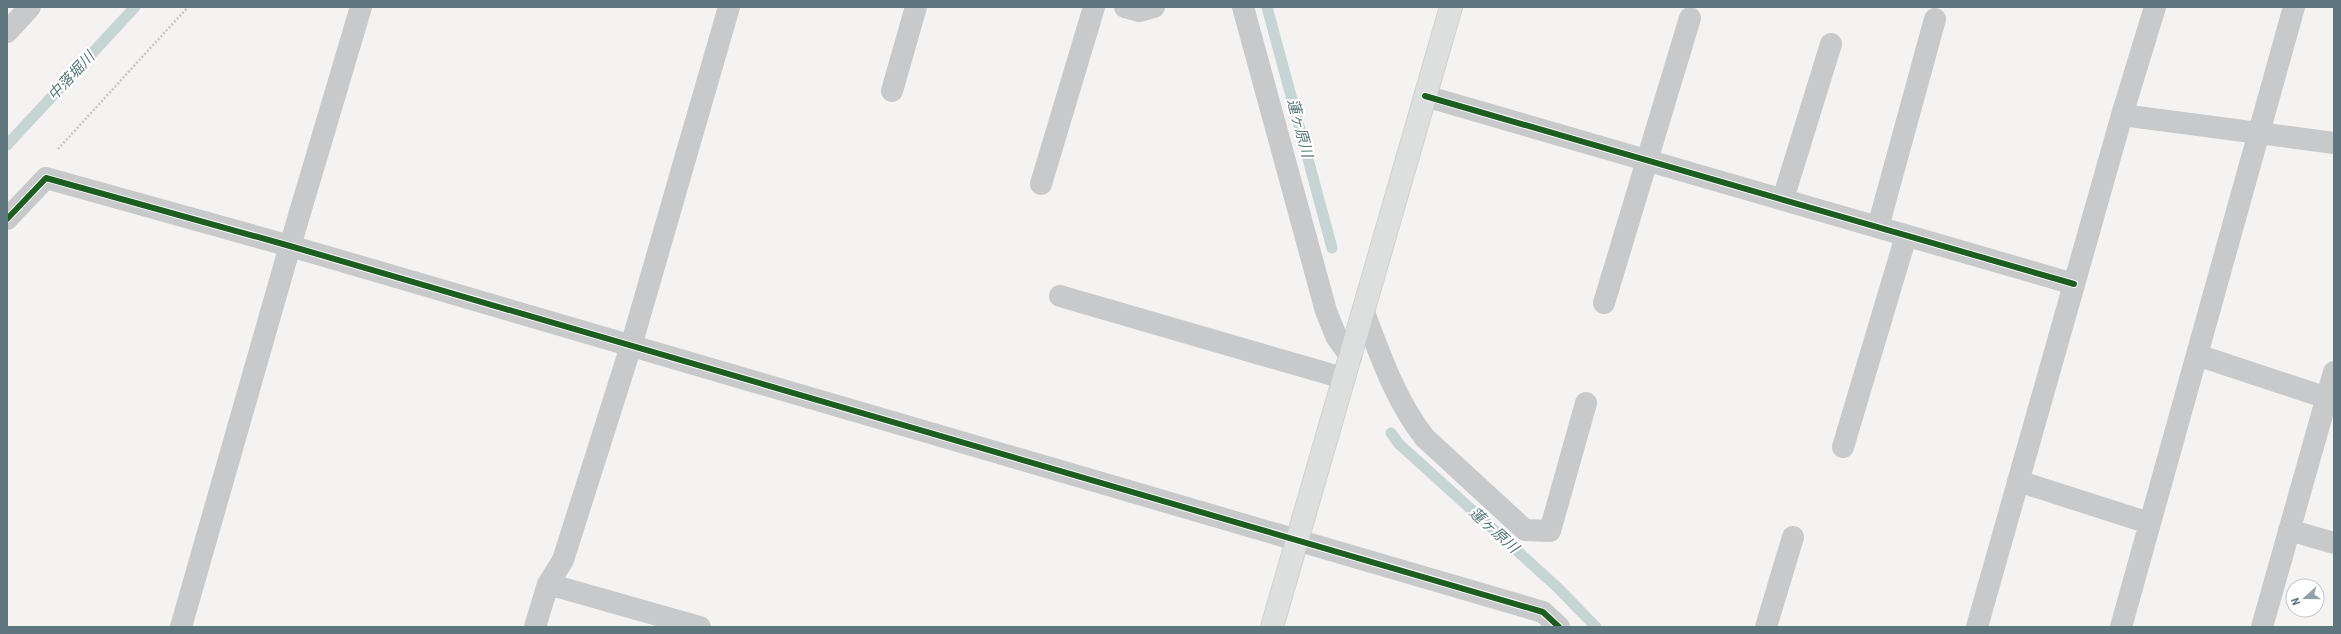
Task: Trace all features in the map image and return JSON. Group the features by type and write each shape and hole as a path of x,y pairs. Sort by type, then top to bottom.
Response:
{"street":[{"path":"7,32 30,7"},
{"path":"181,627 290,246 361,7"},
{"path":"535,627 548,584 563,560 631,346 729,7"},
{"path":"892,91 916,7"},
{"path":"1041,184 1094,7"},
{"path":"1124,7 1140,11 1154,7"},
{"path":"1243,7 1326,311 1336,336 1350,357"},
{"path":"1272,627 1298,542 1343,378 1451,7"},
{"path":"1977,627 2122,115 2155,7"},
{"path":"2121,627 2149,522 2294,7"},
{"path":"1604,303 1690,18"},
{"path":"1878,227 1935,19"},
{"path":"1783,199 1831,44"},
{"path":"1425,96 2074,284"},
{"path":"2122,115 2334,143"},
{"path":"7,219 46,178 290,246 1298,542 1543,612 1559,627"},
{"path":"1843,447 1906,236"},
{"path":"1060,296 1343,378"},
{"path":"1363,310 1392,383 1412,421 1425,438 1525,530 1550,530 1586,403"},
{"path":"2197,355 2327,398"},
{"path":"2262,627 2334,372"},
{"path":"2018,482 2149,522"},
{"path":"2289,530 2334,543"},
{"path":"1766,627 1793,537"},
{"path":"548,584 700,627"}],"path":[{"path":"46,178 49,160 188,7"}],"waterway":[{"name":"中落堀川","path":"7,145 135,7"},
{"name":"蓮ヶ原川","path":"1267,7 1332,248"},
{"name":"蓮ヶ原川","path":"1391,433 1399,444 1557,587 1596,627"}],"cycle path":[{"path":"1425,96 2074,284"},
{"path":"7,219 46,178 290,246 1543,612 1559,627"}]}
